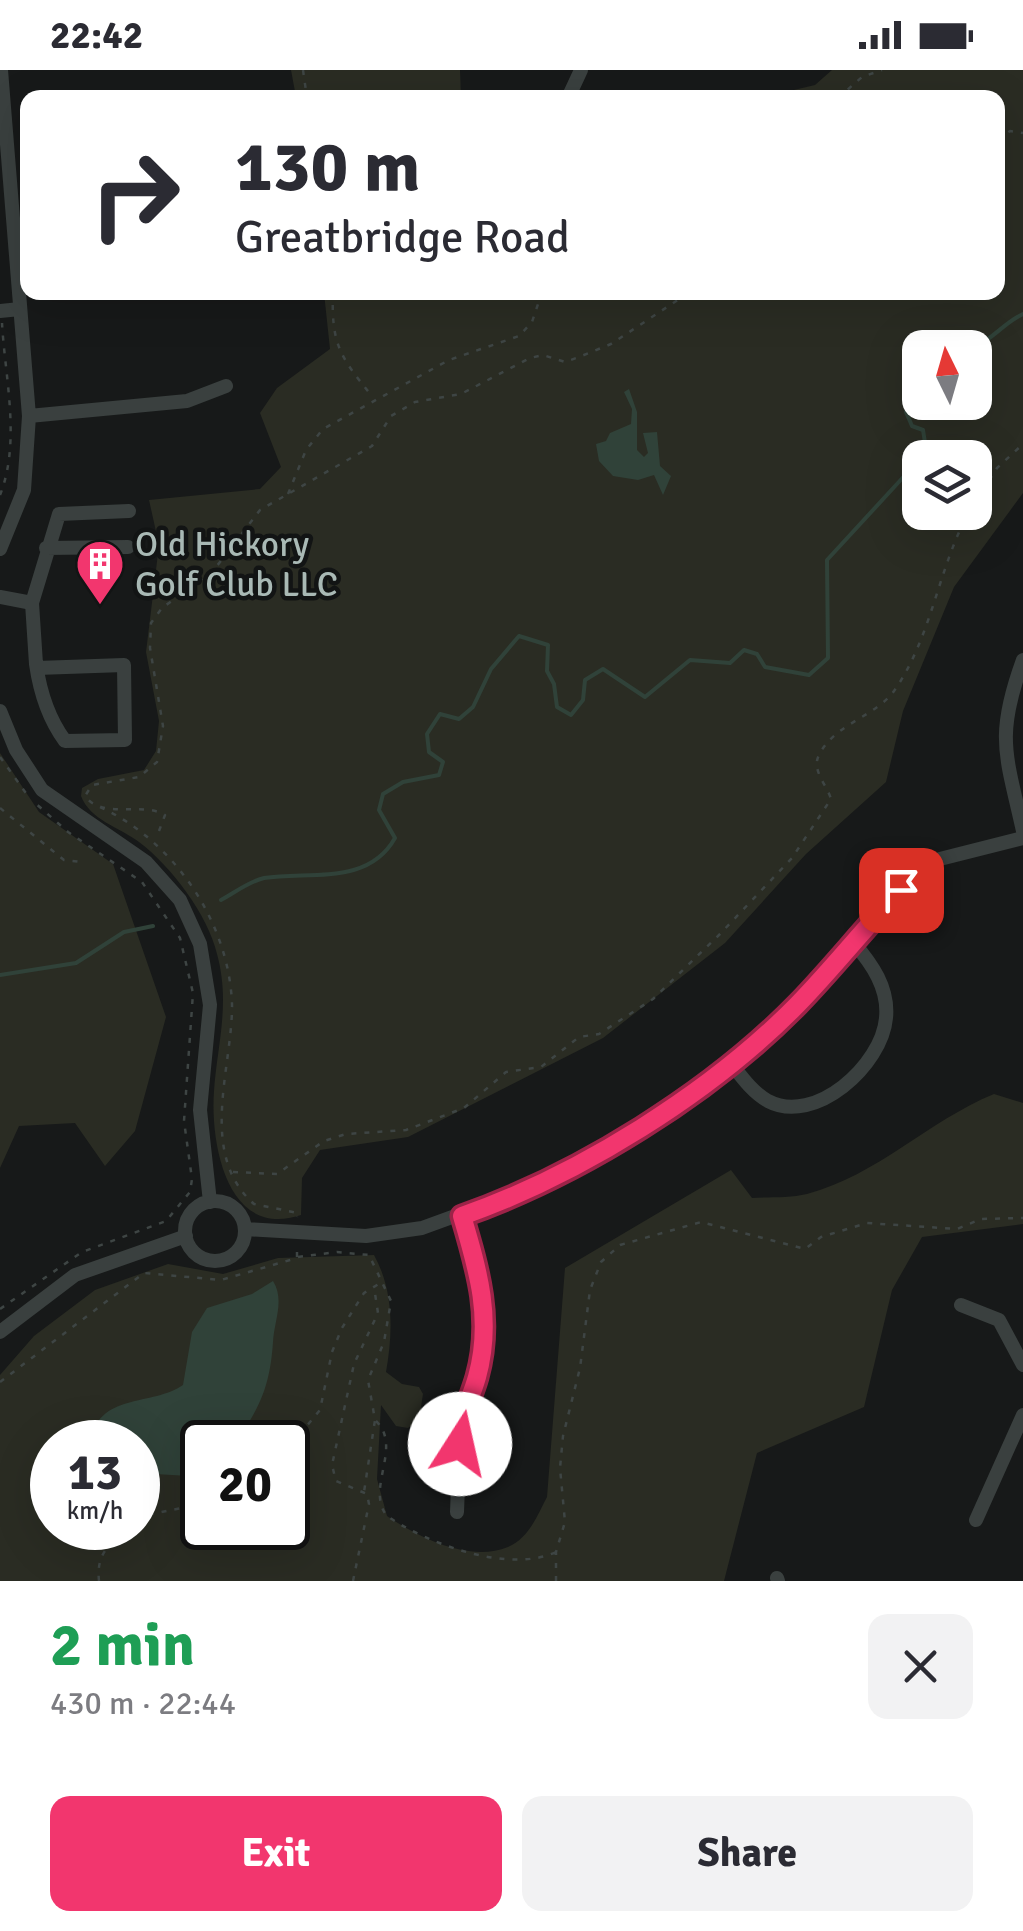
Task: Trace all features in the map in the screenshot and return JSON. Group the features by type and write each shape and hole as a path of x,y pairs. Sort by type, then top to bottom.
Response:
{"street":[{"path":"0,70 4,188 20,232 20,309 29,416 24,490 0,549"},
{"path":"0,311 20,309"},
{"path":"29,416 188,400 226,386"},
{"path":"37,668 124,665 125,740 65,741 40,692 37,668 32,603 59,514 129,510"},
{"path":"46,548 128,546"},
{"path":"0,597 32,603"},
{"path":"245,1229 366,1236 462,1216 596,1154 730,1062 796,1006 928,862 1023,834 1003,730 1005,708 1023,660"},
{"path":"0,712 16,750 42,790 165,881 180,900 200,944 210,1005 200,1110 210,1202"},
{"path":"730,1062 754,1091 770,1102 792,1106 820,1102 870,1060 883,1033 886,1004 873,965 853,942"},
{"path":"210,1202 231,1206 245,1229 236,1253 214,1261 192,1250 186,1236 193,1210 210,1202"},
{"path":"457,1512 462,1410 477,1376 485,1309 484,1288 462,1216"},
{"path":"0,1332 75,1275 186,1236"},
{"path":"961,1305 999,1320 1023,1365"},
{"path":"976,1520 1023,1414"}],"path":[{"path":"847,90 862,77 882,70"},
{"path":"334,300 332,329 339,354 374,398"},
{"path":"288,495 310,443 323,429 449,360 518,336 532,322 539,300"},
{"path":"159,831 165,816 156,810 98,807 90,803 86,790 139,776 157,762 162,726 150,648 152,623 162,608 213,572 260,510 372,446 391,416 414,402 461,394 530,358 544,355 565,362 579,358 611,344 678,300"},
{"path":"0,311 10,431 9,464 0,495"},
{"path":"992,476 1023,444"},
{"path":"233,1172 277,1174 324,1141 346,1134 406,1130 464,1108 506,1072 541,1067 579,1036 599,1034 653,999 802,845 831,798 816,763 819,753 865,711 880,708 894,690 921,640 961,530"},
{"path":"0,757 40,809 117,861 142,882 166,912 189,968 194,1025 184,1120 192,1180 182,1204 166,1222 59,1264 0,1309"},
{"path":"0,808 64,860 84,862"},
{"path":"556,1581 556,1552 565,1522 560,1468 563,1436 580,1368 590,1290 601,1262 620,1245 701,1222 805,1250 820,1237 867,1222 957,1229 981,1219 1023,1218"},
{"path":"297,1258 337,1252 369,1256 391,1301 390,1317 366,1390 375,1420 364,1492 370,1504 353,1581"},
{"path":"310,1422 320,1410 332,1352 354,1305 384,1281"},
{"path":"364,1492 336,1481 332,1465 354,1364 378,1313 374,1287"},
{"path":"375,1420 382,1427 386,1442 379,1488 387,1516 406,1530 520,1561 556,1552"},
{"path":"98,1581 100,1557 107,1550"}],"shaded area":[{"path":"291,70 460,70 461,90 295,90"},
{"path":"832,70 1023,70 1023,493 954,587 903,711 886,782 806,854 725,943 603,1038 408,1137 320,1150 302,1178 301,1215 276,1219 256,1214 240,1201 229,1183 216,1137 214,1091 223,994 220,965 206,923 163,864 139,842 98,817 81,796 82,788 98,779 144,770 156,751 159,721 146,652 159,545 149,500 260,489 281,467 260,413 277,388 330,349 325,300 1005,300 1005,90 794,90 815,85"},
{"path":"629,389 637,412 637,450 644,457 648,453 643,433 657,432 660,466 671,476 663,495 654,475 638,480 613,476 599,461 596,444 631,424 632,409 624,392"},
{"path":"0,753 39,812 113,864 166,1017 135,1131 105,1166 75,1123 19,1126 0,1168"},
{"path":"994,1094 1023,1103 1023,1224 922,1237 892,1290 864,1407 757,1453 724,1581 0,1581 0,1375 34,1336 95,1290 168,1264 223,1274 278,1258 374,1255 385,1283 390,1312 386,1372 402,1384 419,1387 423,1394 419,1420 408,1428 396,1426 381,1405 377,1479 387,1516 444,1545 493,1551 522,1538 547,1497 565,1268 731,1170 752,1198 807,1194 857,1174"},
{"path":"273,1281 279,1303 267,1383 258,1406 250,1420 180,1420 180,1475 160,1474 160,1420 100,1420 114,1408 183,1385 192,1332 207,1308 252,1294"}],"waterway":[{"path":"992,336 1023,314"},
{"path":"909,420 912,426 923,430 925,440"},
{"path":"221,900 264,878 354,870 384,853 395,838 379,810 383,794 403,782 439,775 443,762 429,752 427,734 440,714 459,719 473,707 491,669 519,636 548,645 547,671 554,684 557,707 571,715 583,700 585,680 603,669 645,697 690,660 730,663 744,650 757,654 765,667 809,675 828,658 827,560 902,479"},
{"path":"0,975 76,963 124,932 153,926"}],"place":[{"name":"Old Hickory Golf Club LLC","path":"100,606"}],"route":[{"path":"460,1444 462,1410 477,1376 485,1309 484,1288 462,1216 526,1190 596,1154 730,1062 796,1006 901,890"}]}
